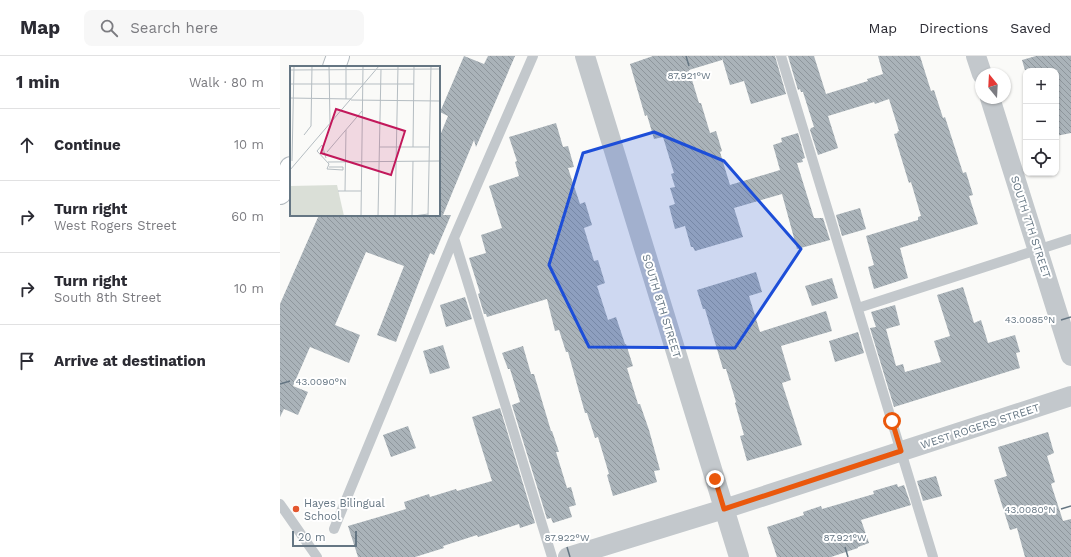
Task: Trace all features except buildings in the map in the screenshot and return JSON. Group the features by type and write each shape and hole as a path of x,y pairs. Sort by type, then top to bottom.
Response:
{"street":[{"path":"334,66 338,56"},
{"name":"SOUTH 8TH STREET","path":"585,56 739,557"},
{"path":"976,56 980,68"},
{"name":"SOUTH 7TH STREET","path":"992,104 1071,356"},
{"path":"280,193 290,170"},
{"name":"WEST ROGERS STREET","path":"568,557 724,509 1071,396"}],"lane":[{"path":"334,529 454,238 532,56"},
{"path":"781,56 934,557"},
{"path":"454,238 552,557"},
{"path":"858,308 1071,239"},
{"path":"280,504 316,557"}],"highlighted area":[{"path":"654,132 724,161 801,249 735,348 589,347 549,265 583,153"}],"place":[{"name":"Hayes Bilingual School","path":"296,509"}],"route":[{"path":"715,479 724,509 901,451 892,421"}]}
